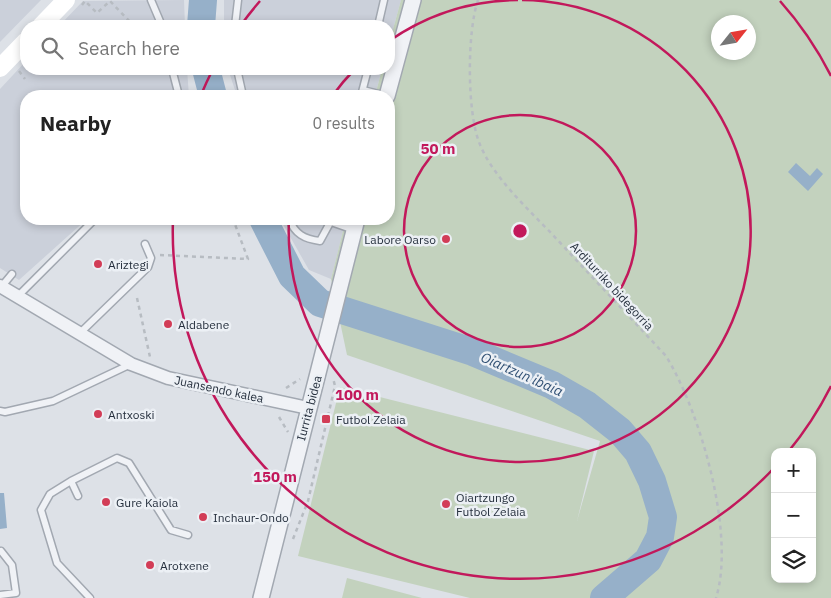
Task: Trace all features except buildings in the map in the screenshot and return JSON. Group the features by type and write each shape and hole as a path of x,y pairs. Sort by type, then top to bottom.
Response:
{"main road":[{"path":"47,20 66,0"},
{"path":"0,68 20,47"}],"street":[{"path":"395,66 413,0"},
{"path":"389,90 393,75"},
{"name":"Iurrita bidea","path":"261,598 308,408 327,367 342,277 356,225"},
{"name":"Juansendo kalea","path":"1,286 79,334 147,371 168,378 308,408"}],"lane":[{"path":"151,0 159,20"},
{"path":"236,20 238,0"},
{"path":"379,20 384,0"},
{"path":"174,75 177,90"},
{"path":"238,75 242,90"},
{"path":"363,90 366,75"},
{"path":"18,296 89,225"},
{"path":"292,225 294,230 306,240 320,242 329,225"},
{"path":"79,334 148,267 151,258 145,244"},
{"path":"1,286 12,274"},
{"path":"2,412 53,402 131,364"},
{"path":"90,598 57,563 41,510 50,494 71,481 117,458 129,463 171,530 188,535"},
{"path":"71,481 78,496"},
{"path":"0,594 16,592 12,565 1,551"}],"path":[{"name":"Arditurriko bidegorria","path":"478,0 470,30 472,114 478,142 491,165 533,214 666,356 679,378 700,433 720,529 722,563 716,598"},
{"path":"85,1 97,12 110,1 128,20"},
{"path":"163,255 248,259 235,225"},
{"path":"137,298 151,360 147,371"},
{"path":"291,542 308,501 334,386 327,367"},
{"path":"281,388 288,388 302,378"},
{"path":"274,413 286,425 289,437"}],"shaded area":[{"path":"0,0 41,0 20,20 0,42"},
{"path":"184,0 185,20 65,20 83,1"},
{"path":"224,0 401,0 395,22 395,20 224,20"},
{"path":"20,67 20,75 187,75 189,90 20,90 20,225 80,225 19,280 0,268 0,89"},
{"path":"230,75 380,75 377,90 235,90"},
{"path":"283,225 344,225 331,279 309,270"}],"green space":[{"path":"401,0 831,0 831,598 470,598 298,556 340,387 594,451 577,521 600,441 347,355 331,279 344,225 395,225 395,90 377,90 380,75 395,75 395,22"},
{"path":"347,578 422,598 342,598"}],"water":[{"path":"796,163 810,176 817,168 823,174 808,191 788,172"},
{"path":"0,493 4,493 7,528 0,529"}],"waterway":[{"name":"Oiartzun ibaia","path":"201,20 203,0"},
{"name":"Oiartzun ibaia","path":"208,75 211,90"},
{"name":"Oiartzun ibaia","path":"266,225 292,276 320,303 473,352 552,385 587,405 620,431 638,452 652,481 663,517 660,537 648,560 604,598"}],"place":[{"name":"Labore Oarso","path":"446,239"},
{"name":"Ariztegi","path":"98,264"},
{"name":"Aldabene","path":"168,324"},
{"name":"Antxoski","path":"98,414"},
{"name":"Futbol Zelaia","path":"326,419"},
{"name":"Gure Kaiola","path":"106,502"},
{"name":"Oiartzungo Futbol Zelaia","path":"446,504"},
{"name":"Inchaur-Ondo","path":"203,517"},
{"name":"Arotxene","path":"150,565"}]}
